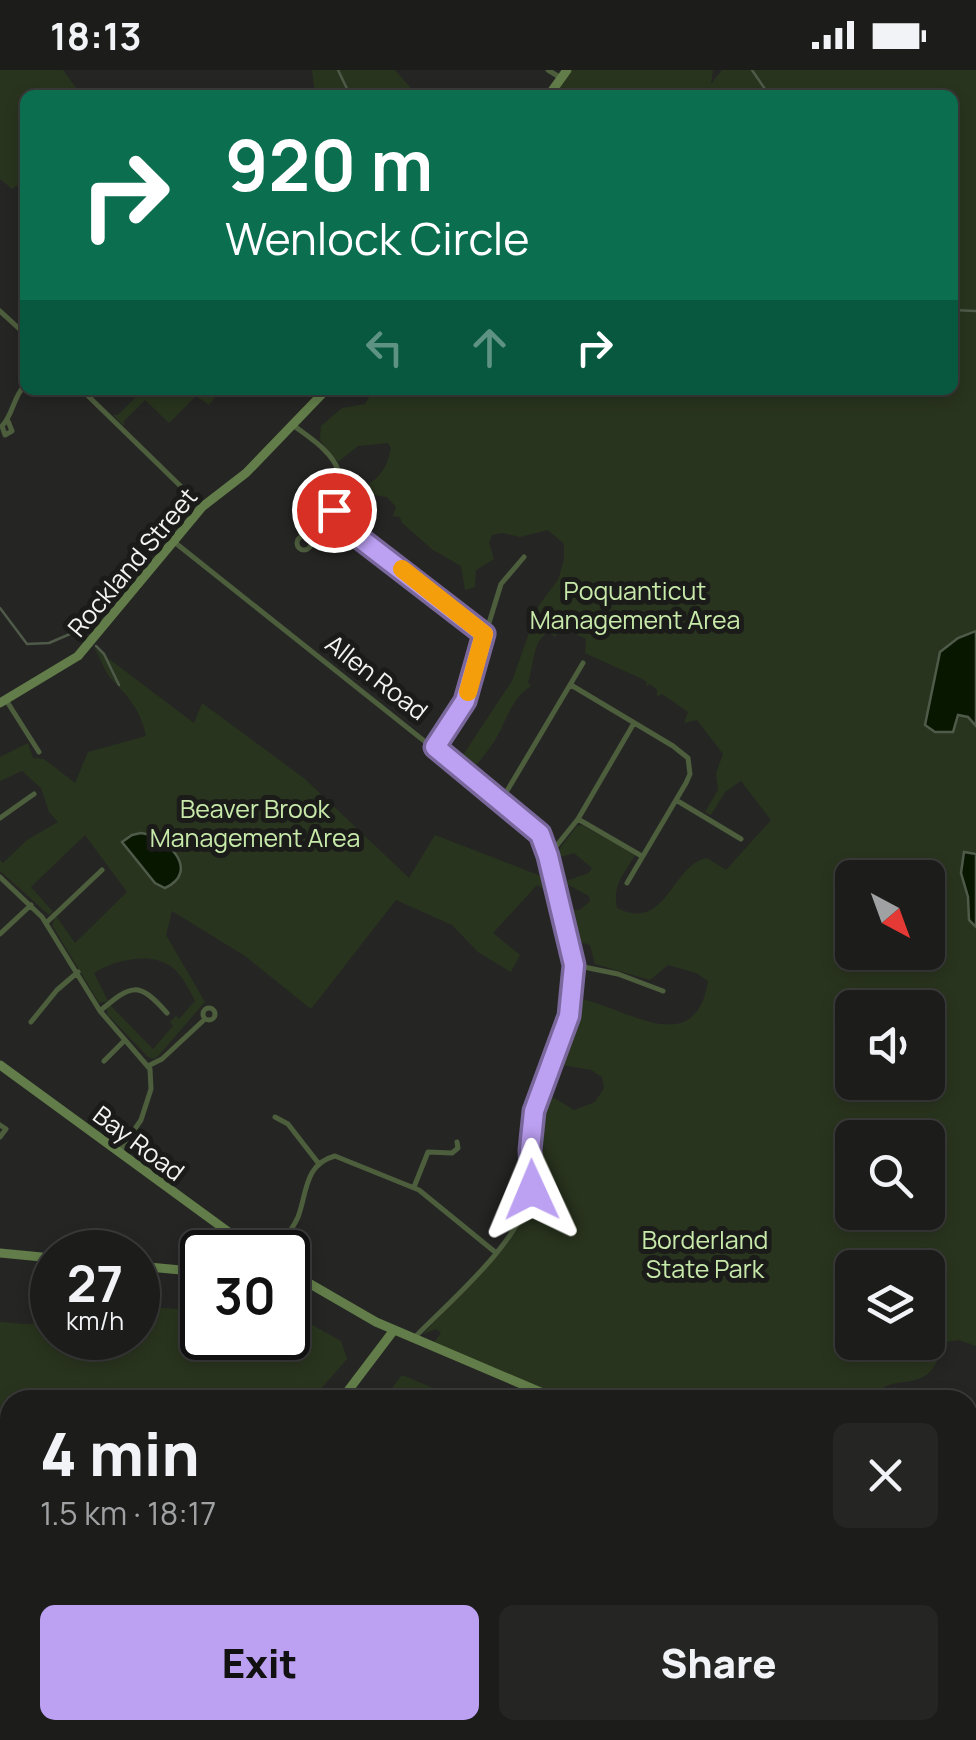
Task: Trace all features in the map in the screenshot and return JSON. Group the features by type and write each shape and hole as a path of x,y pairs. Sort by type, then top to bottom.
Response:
{"street":[{"path":"548,70 564,74"},
{"path":"0,311 20,329"},
{"path":"8,421 20,390"},
{"path":"87,395 202,507"},
{"name":"Rockland Street","path":"3,701 78,656 202,507 246,473 321,395"},
{"path":"293,425 336,464 340,478 334,504 340,523 484,634"},
{"path":"306,536 335,515"},
{"name":"Allen Road","path":"173,541 501,801 537,832 548,856 574,965 569,1016 534,1111 530,1150 532,1190 509,1236 413,1339"},
{"path":"435,747 465,701 501,584 524,557"},
{"path":"501,801 583,663"},
{"path":"570,685 688,758 690,774 627,883"},
{"path":"3,701 39,752"},
{"path":"548,856 578,819 634,724"},
{"path":"0,818 34,794"},
{"path":"676,800 741,838"},
{"path":"578,819 641,856"},
{"path":"46,923 102,870"},
{"path":"0,877 46,923 100,1012 148,1066 152,1081 142,1117 118,1152"},
{"path":"0,934 31,905"},
{"path":"574,965 618,974 663,991"},
{"path":"32,1022 57,990 78,972"},
{"path":"100,1012 122,992 134,988 147,992 167,1013"},
{"path":"148,1066 160,1060 205,1019"},
{"path":"104,1061 126,1040"},
{"name":"Bay Road","path":"0,1065 226,1230"},
{"path":"275,1117 288,1124 319,1164"},
{"path":"0,1125 6,1129 0,1137"},
{"path":"414,1187 428,1152 452,1153 458,1142"},
{"path":"289,1230 298,1216 306,1183 319,1164 330,1156 341,1157 414,1187 495,1252"},
{"path":"0,1253 30,1256"},
{"path":"310,1284 413,1339 536,1390"},
{"path":"349,1390 394,1330"}],"green space":[{"path":"0,70 63,70 77,90 20,90 20,184 12,189 0,179"},
{"path":"312,70 395,70 413,90 314,90"},
{"name":"Borderland State Park","path":"571,70 713,70 711,84 722,70 976,70 976,1346 959,1340 945,1346 945,1250 835,1250 835,1360 938,1360 928,1374 882,1390 542,1390 432,1345 441,1333 436,1329 423,1334 502,1249 528,1208 536,1186 536,1129 546,1093 574,1110 595,1102 604,1088 602,1077 591,1070 556,1064 577,998 637,1018 674,1024 689,1019 701,1005 708,981 668,965 650,980 595,964 590,945 573,940 566,910 580,910 590,901 589,896 563,882 589,873 592,868 574,853 554,856 577,826 582,825 635,855 618,886 617,908 647,912 695,863 707,858 726,870 771,820 741,781 725,792 711,815 705,812 718,790 716,773 723,754 697,720 684,723 688,712 662,694 657,697 657,690 650,684 646,686 642,679 585,653 586,639 561,627 555,637 549,631 539,641 528,682 531,686 515,702 486,753 472,770 459,761 512,681 539,605 558,580 564,544 548,530 520,537 492,535 489,543 494,559 476,570 475,587 465,590 461,566 433,550 400,517 393,516 396,507 387,497 365,494 342,515 338,505 344,489 376,479 391,448 388,443 358,446 338,462 320,440 321,426 342,408 365,404 370,395 958,395 958,90 557,90"},
{"path":"138,395 216,395 209,405 196,396 169,423 145,400 124,421 124,426 113,415 118,415"},
{"name":"Beaver Brook Management Area","path":"93,647 194,723 202,703 305,779 409,878 435,835 551,880 555,896 537,885 493,933 520,955 511,972 478,952 452,925 396,900 311,1009 245,956 172,911 166,935 205,1002 159,1055 154,1059 148,1057 107,1014 107,1008 110,1005 153,1049 173,1026 170,1022 176,1016 179,1019 195,1001 172,967 143,958 111,964 94,973 108,1001 99,1003 52,925 56,916 75,943 127,892 85,835 31,887 53,912 49,915 0,871 0,860 3,863 27,840 58,822 49,812 41,788 22,771 0,781 0,757 28,743 33,758 44,759 75,783 88,752 146,736 134,706 110,677"},
{"path":"160,1308 180,1309 180,1360 310,1360 310,1324 341,1341 347,1359 320,1390 0,1390 0,1322 30,1324 30,1360 160,1360"},
{"path":"402,1375 438,1390 391,1390"}],"shaded area":[{"path":"976,631 976,726 968,717 958,715 953,732 935,732 925,725 940,652 958,638"},
{"path":"141,833 161,841 177,856 180,873 165,888 155,883 122,842"},
{"path":"964,852 976,854 976,927 969,920 961,873"}],"waterway":[{"path":"338,70 348,90"},
{"path":"752,70 766,90"},
{"path":"958,310 976,311"},
{"path":"0,608 27,644 49,643 77,631 87,639"},
{"path":"96,646 119,685"}],"slow traffic":[{"path":"402,569 484,634 468,692"}],"route":[{"path":"334,510 340,523 484,634 465,701 435,747 540,834 574,965 569,1016 534,1111 530,1150 532,1190"}],"park label":[{"name":"Poquanticut Management Area","path":"635,604"}]}
